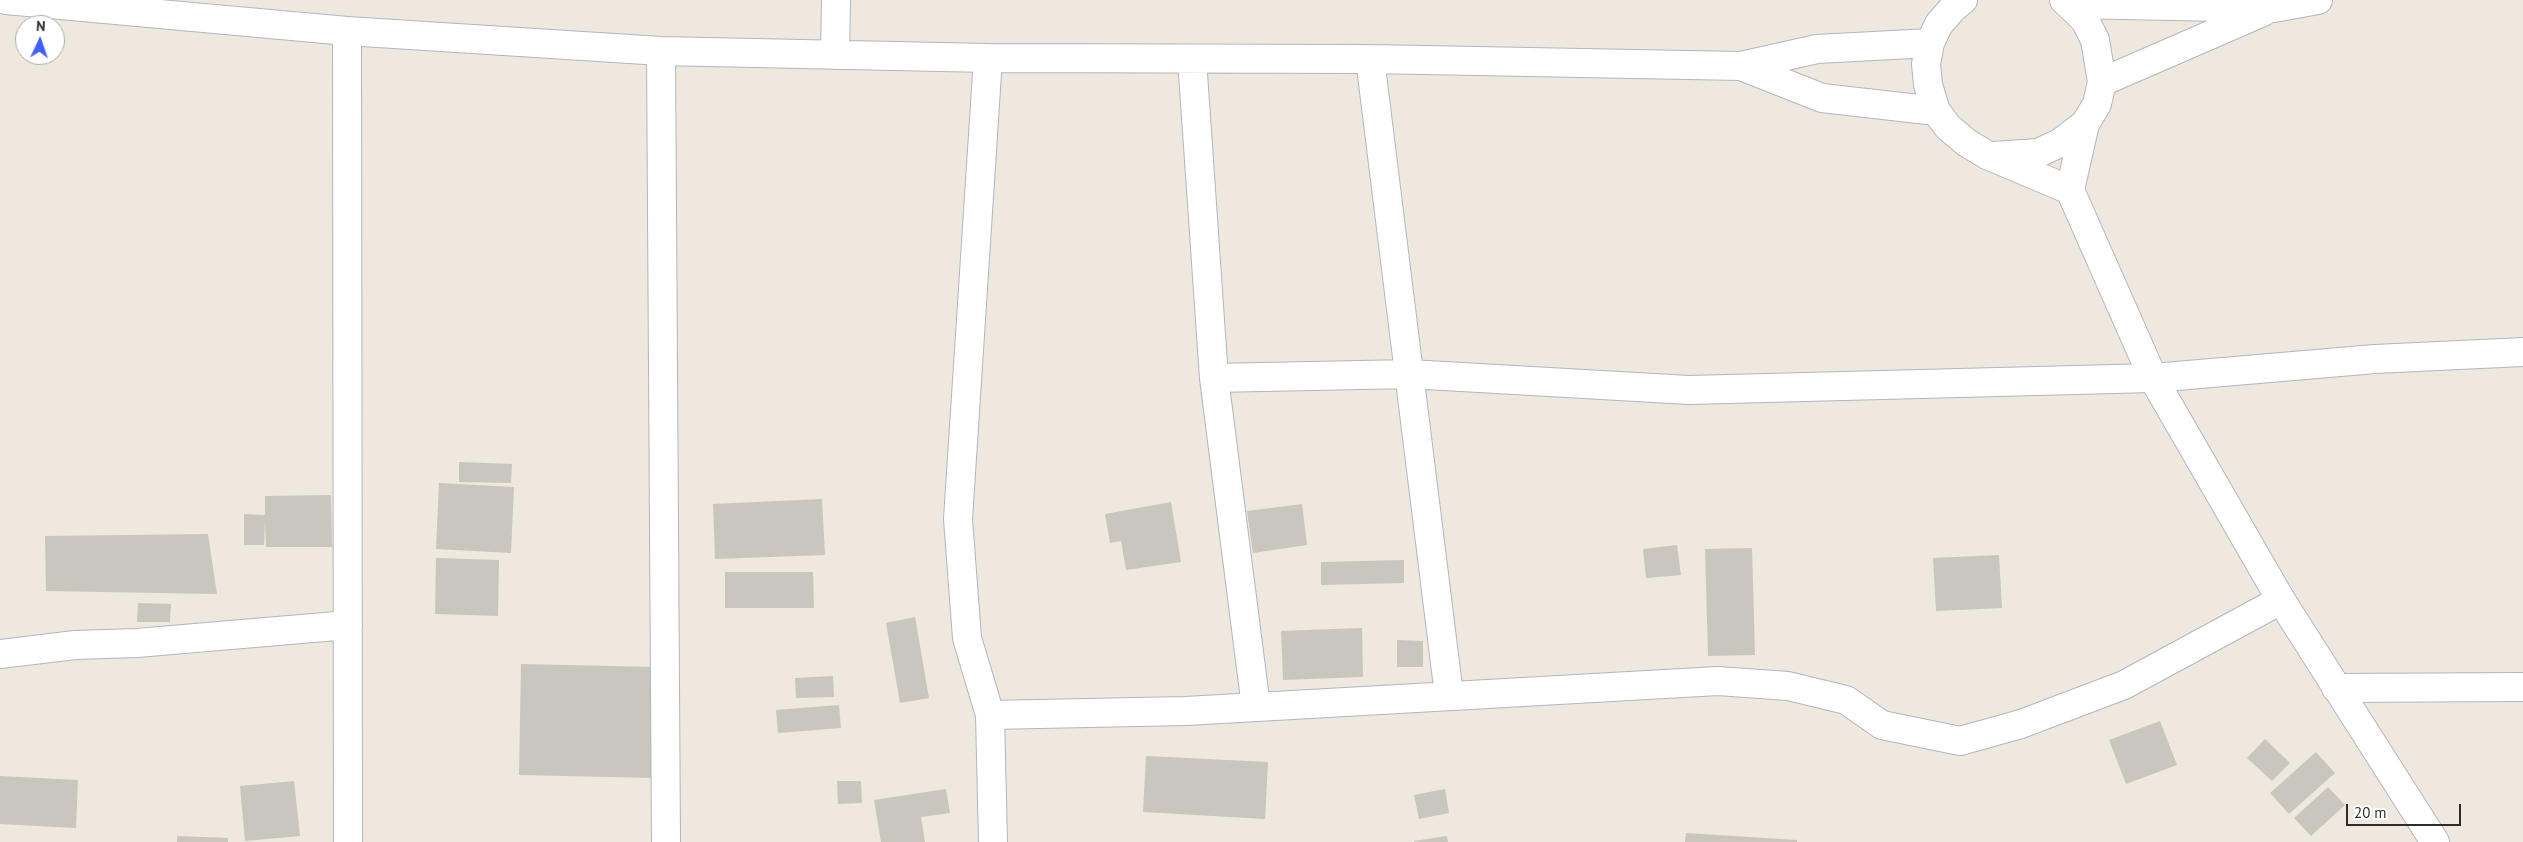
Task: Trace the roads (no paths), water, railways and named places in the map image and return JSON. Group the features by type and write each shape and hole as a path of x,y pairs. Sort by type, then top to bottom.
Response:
{"street":[{"path":"6,0 348,31 661,51 835,56 1370,59 1741,66 1817,49 1930,44"},
{"path":"835,56 836,0"},
{"path":"1963,0 1939,24 1930,44 1926,64 1928,85 1936,111 1948,126 1967,143 1987,155 2070,190"},
{"path":"2067,2 2274,8 2318,0"},
{"path":"2067,2 2085,20 2095,40 2102,82 2097,104 2086,124 2070,190 2153,378 2281,600 2435,842"},
{"path":"2102,82 2274,8"},
{"path":"348,31 348,842"},
{"path":"661,51 666,842"},
{"path":"988,58 958,519 967,638 990,715 993,842"},
{"path":"1192,59 1214,378 1256,707"},
{"path":"1370,59 1449,695"},
{"path":"1741,66 1822,98 1936,111"},
{"path":"1987,155 2014,156 2038,153 2060,143 2086,124"},
{"path":"1214,378 1409,374 1688,390 2153,378 2375,359 2523,352"},
{"path":"990,715 1186,711 1449,695 1718,682 1788,686 1846,700 1882,725 1960,741 2021,724 2124,686 2281,600"},
{"path":"0,654 75,645 137,643 348,625"},
{"path":"2336,688 2523,687"}]}
